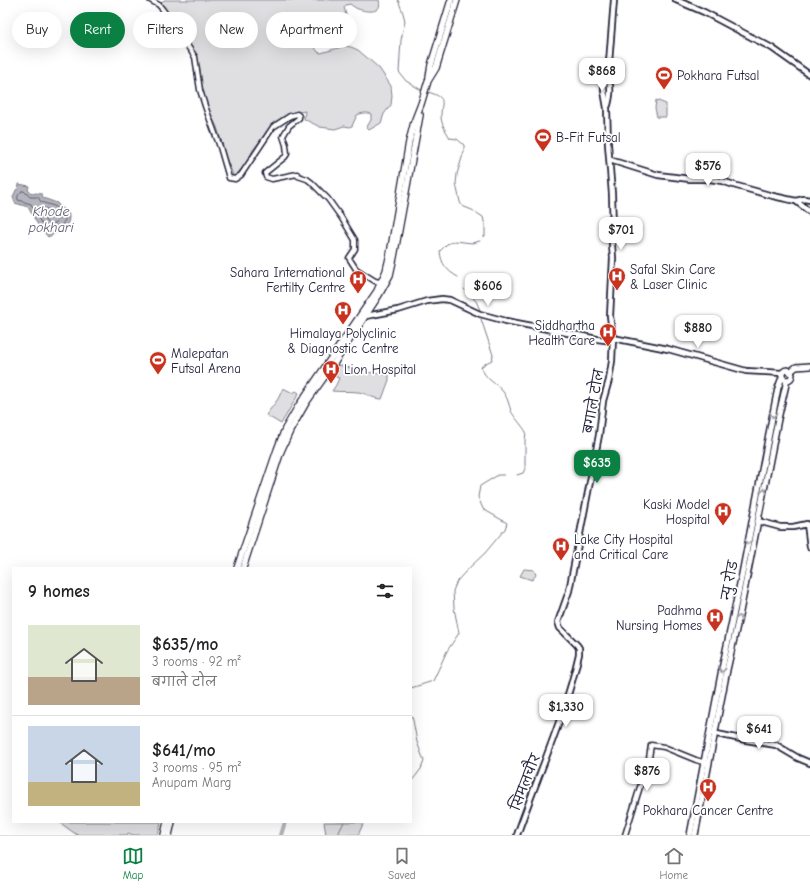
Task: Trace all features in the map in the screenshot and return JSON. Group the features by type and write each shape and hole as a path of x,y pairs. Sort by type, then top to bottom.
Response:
{"highway":[{"path":"243,567 281,451 290,431 306,403 390,275 421,104 431,65 451,0"},
{"path":"428,81 436,68 457,0"},
{"path":"237,567 285,429 299,404 364,315"},
{"path":"164,835 167,823"},
{"path":"169,835 172,823"}],"main road":[{"name":"बगाले टोल","path":"560,628 558,622 569,591 603,402 612,361 613,340 610,316 613,271 613,230 607,108 611,91 608,75 614,0"},
{"path":"676,0 715,18 772,48 810,75"},
{"path":"610,160 658,175 722,181 796,202 810,212"},
{"path":"796,202 804,199 810,200"},
{"path":"364,315 398,310 427,301 442,299 450,300 480,314 499,319 597,339 613,340 668,349 746,370 770,373 790,379 792,375 790,372"},
{"path":"790,372 796,367 810,366"},
{"path":"784,377 785,370 790,372"},
{"name":"न्यु रोड","path":"695,835 713,733 783,396 784,377"},
{"name":"न्यु रोड","path":"713,733 722,668 778,388 784,377"},
{"path":"758,521 780,527 793,527 807,524 810,547"},
{"name":"सिमलचौर","path":"517,835 555,734 579,654 579,648 577,645 560,628"},
{"path":"713,733 746,740 776,744 798,758 810,763"},
{"name":"न्यु रोड","path":"690,835 707,763"}],"street":[{"path":"150,0 159,5 163,10 195,57 200,90 220,147 228,178 235,179 241,175 273,126 290,116 297,114 299,118 289,126 283,136 287,154 265,173 266,178 272,179 297,174 298,176 312,182 328,199 355,240 355,249 349,258 356,269 375,281 384,283"},
{"path":"625,835 649,758 651,745 664,747 707,763"}],"shaded area":[{"path":"164,0 379,0 379,8 373,11 358,9 350,4 344,7 345,12 266,12 266,48 315,48 321,53 338,48 353,48 358,50 379,68 391,86 391,105 384,114 381,123 369,130 367,128 371,120 371,114 368,113 357,115 352,126 350,127 344,126 335,129 320,127 304,119 305,111 289,114 273,123 253,150 246,164 234,177 226,158 217,127 207,107 200,79 200,68 196,57 190,48 197,48 197,12 167,12 161,3"},
{"path":"656,100 666,104 666,117 657,117 655,108"},
{"path":"338,365 366,372 389,375 389,380 382,399 358,392 332,391 339,378 331,375"},
{"path":"283,388 293,393 296,391 299,393 281,424 266,415 278,399"},
{"path":"524,569 534,570 536,575 532,580 520,576"},
{"path":"60,823 161,823 158,835 133,835 128,833 127,835 77,835"},
{"path":"324,823 364,823 358,835 326,835"}],"water":[{"name":"Khode pokhari","path":"19,184 29,186 28,190 32,194 42,194 43,198 57,203 69,214 67,225 48,237 38,225 28,207 15,203 13,197"}],"waterway":[{"path":"398,0 405,21 401,40 399,72 406,81 423,91"},
{"path":"428,92 441,98 442,122 450,138 457,139 464,145 464,151 457,174 456,184 462,206 483,217 485,226 485,236 483,237"},
{"path":"458,277 445,267 440,251 447,244 455,241 472,243 480,241"},
{"path":"464,289 476,301 480,310"},
{"path":"481,319 493,355 492,360 481,367 486,376 504,393 511,411 526,432 525,469 523,473 517,475"},
{"path":"412,688 433,681 447,651 459,633 454,608 453,591 457,581 485,553 505,529 507,523 483,509 478,497 480,486 498,475 504,475"},
{"path":"412,718 417,742 424,761 421,769 412,781"},
{"path":"281,835 285,823"},
{"path":"340,835 339,832 344,823"}],"place":[{"name":"Pokhara Futsal","path":"664,90"},
{"name":"B-Fit Futsal","path":"543,152"},
{"name":"Safal Skin Care & Laser Clinic","path":"617,291"},
{"name":"Sahara International Fertilty Centre","path":"358,294"},
{"name":"Himalaya Polyclinic & Diagnostic Centre","path":"343,325"},
{"name":"Siddhartha Health Care","path":"608,347"},
{"name":"Malepatan Futsal Arena","path":"158,375"},
{"name":"Lion Hospital","path":"331,384"},
{"name":"Kaski Model Hospital","path":"723,526"},
{"name":"Lake City Hospital and Critical Care","path":"561,561"},
{"name":"Padhma Nursing Homes","path":"715,632"},
{"name":"Pokhara Cancer Centre","path":"708,802"}]}
